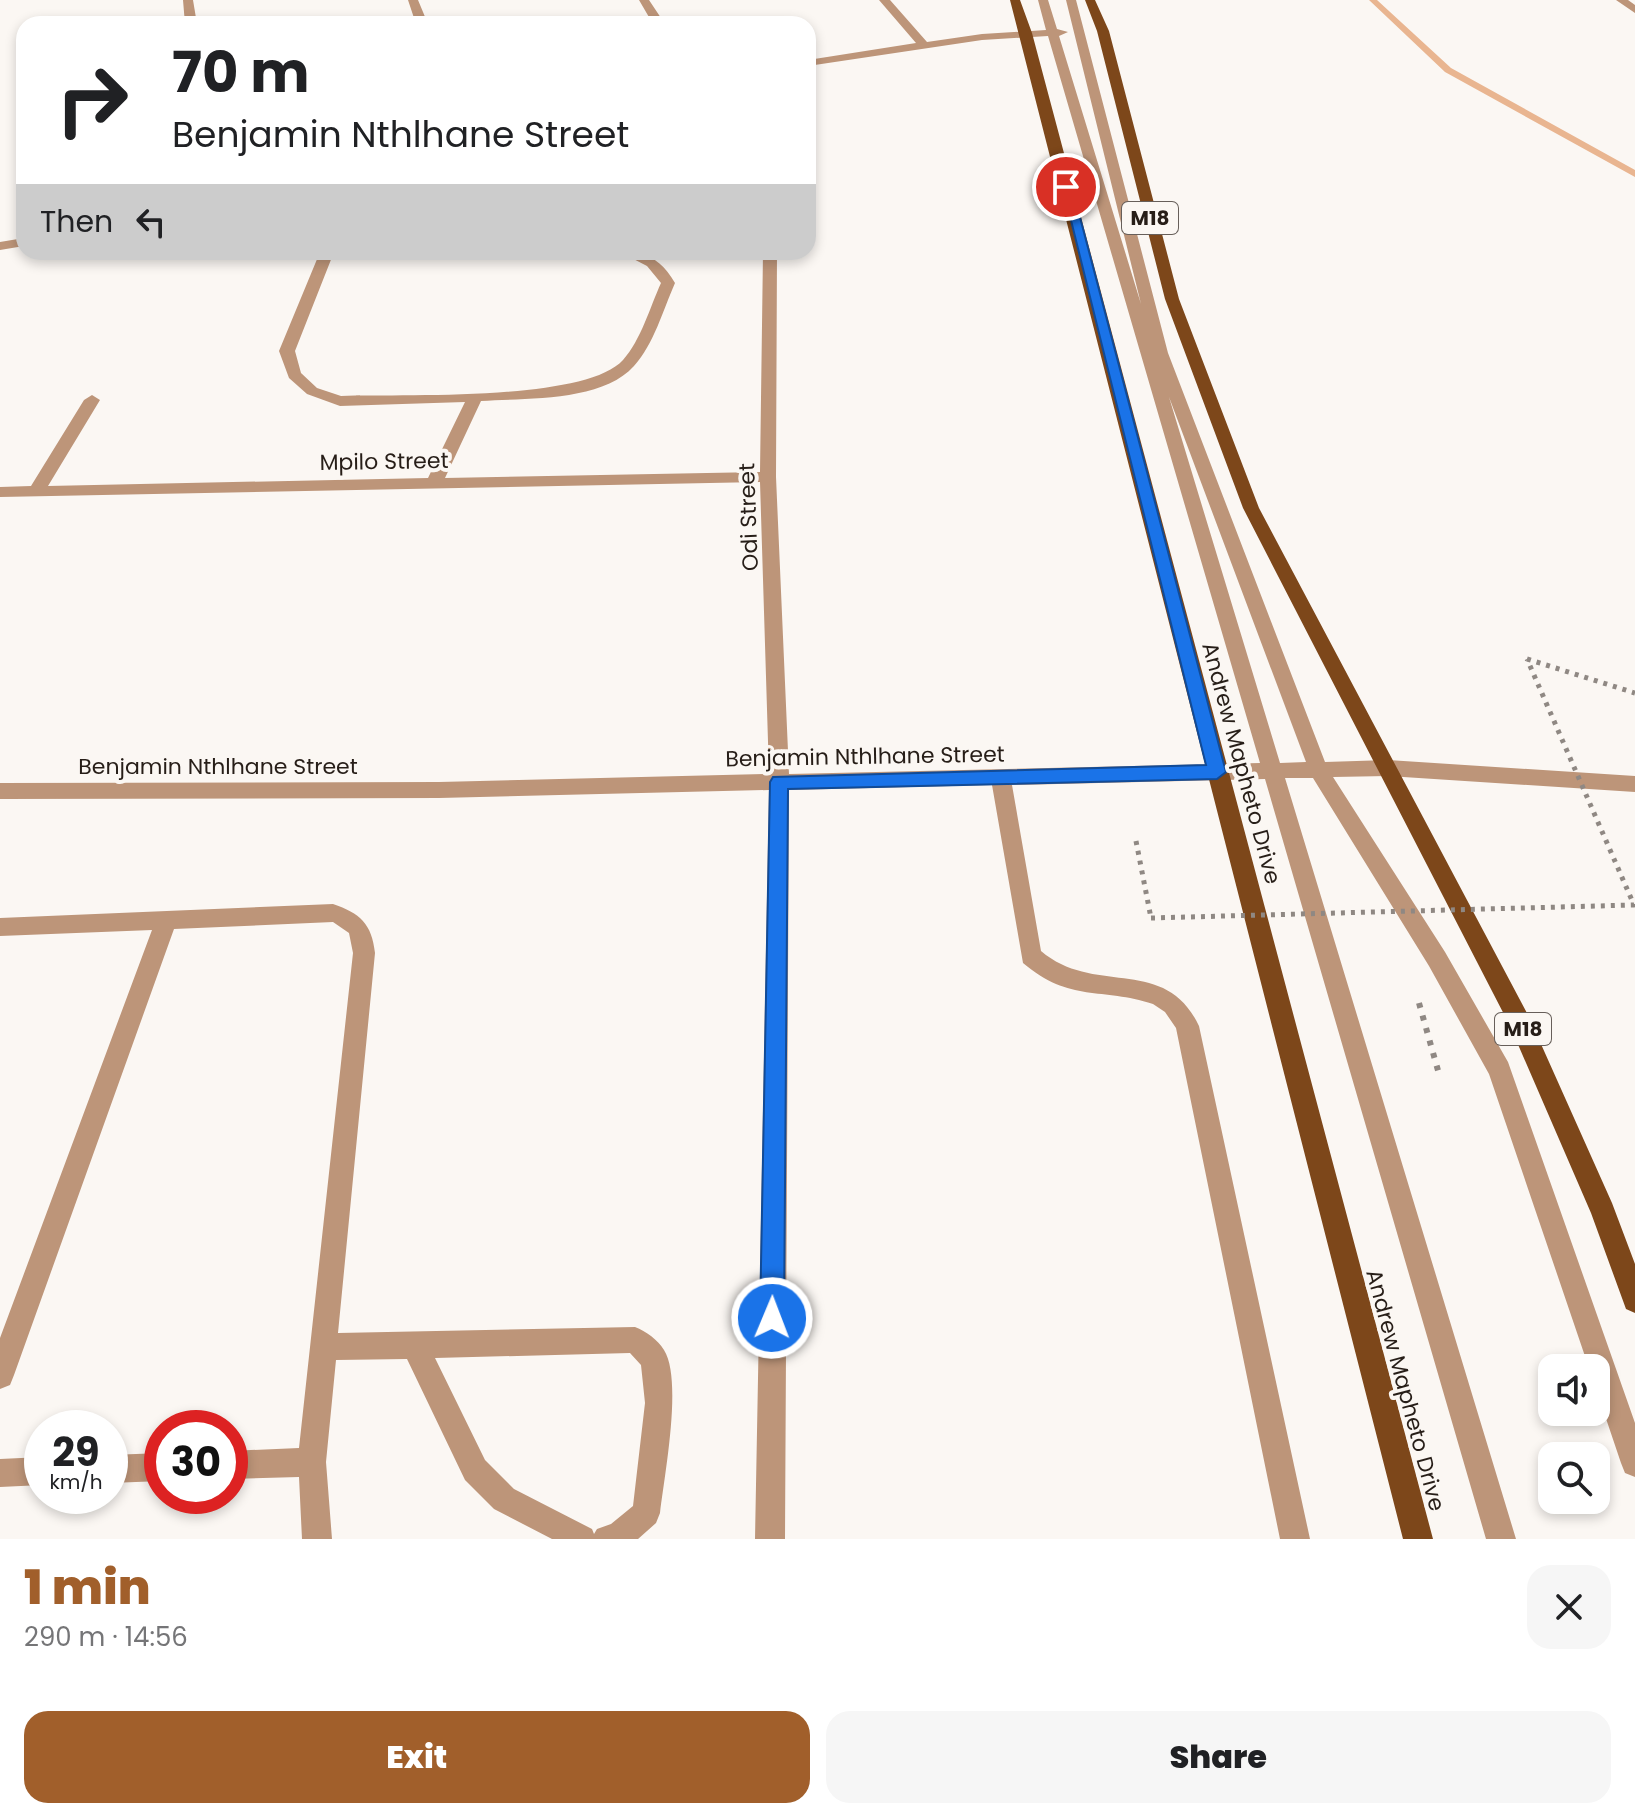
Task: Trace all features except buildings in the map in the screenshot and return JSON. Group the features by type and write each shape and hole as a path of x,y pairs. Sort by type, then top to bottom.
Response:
{"main road":[{"name":"Andrew Mapheto Drive","path":"1015,0 1418,1539"},
{"name":"M18","path":"1090,0 1103,31 1172,299 1251,508 1520,1022 1603,1212 1635,1300"}],"street":[{"path":"884,0 923,44"},
{"path":"1043,0 1501,1539"},
{"path":"1071,0 1160,353 1319,771 1437,959 1500,1070 1635,1463"},
{"path":"1621,0 1635,10"},
{"path":"816,62 923,44 1026,33 1103,31"},
{"path":"324,260 287,351 294,375 312,391 340,401 475,397 594,386 615,375 629,362 668,283 659,267 649,260"},
{"name":"Odi Street","path":"770,260 768,477 779,782 770,1539"},
{"path":"435,482 475,397"},
{"path":"36,491 92,400"},
{"name":"Mpilo Street","path":"0,492 768,477"},
{"name":"Benjamin Nthlhane Street","path":"0,791 439,790 1388,768 1509,773 1635,784"},
{"path":"1001,778 1031,956 1044,971 1066,982 1153,994 1172,1003 1187,1026 1295,1539"},
{"path":"0,927 333,913 352,918 362,932 364,953 312,1462 317,1539"},
{"path":"0,1375 167,918"},
{"path":"325,1347 635,1340 654,1359 659,1403 646,1513 616,1539 607,1539"},
{"path":"414,1344 475,1470 504,1499 582,1539"},
{"path":"248,1464 312,1462"},
{"path":"0,1473 24,1472"}],"path":[{"path":"1136,841 1151,918 1634,905 1527,659 1635,693"}],"waterway":[{"path":"1373,0 1448,70 1635,174"}],"route":[{"path":"772,1318 779,782 1217,772 1066,187"}]}
